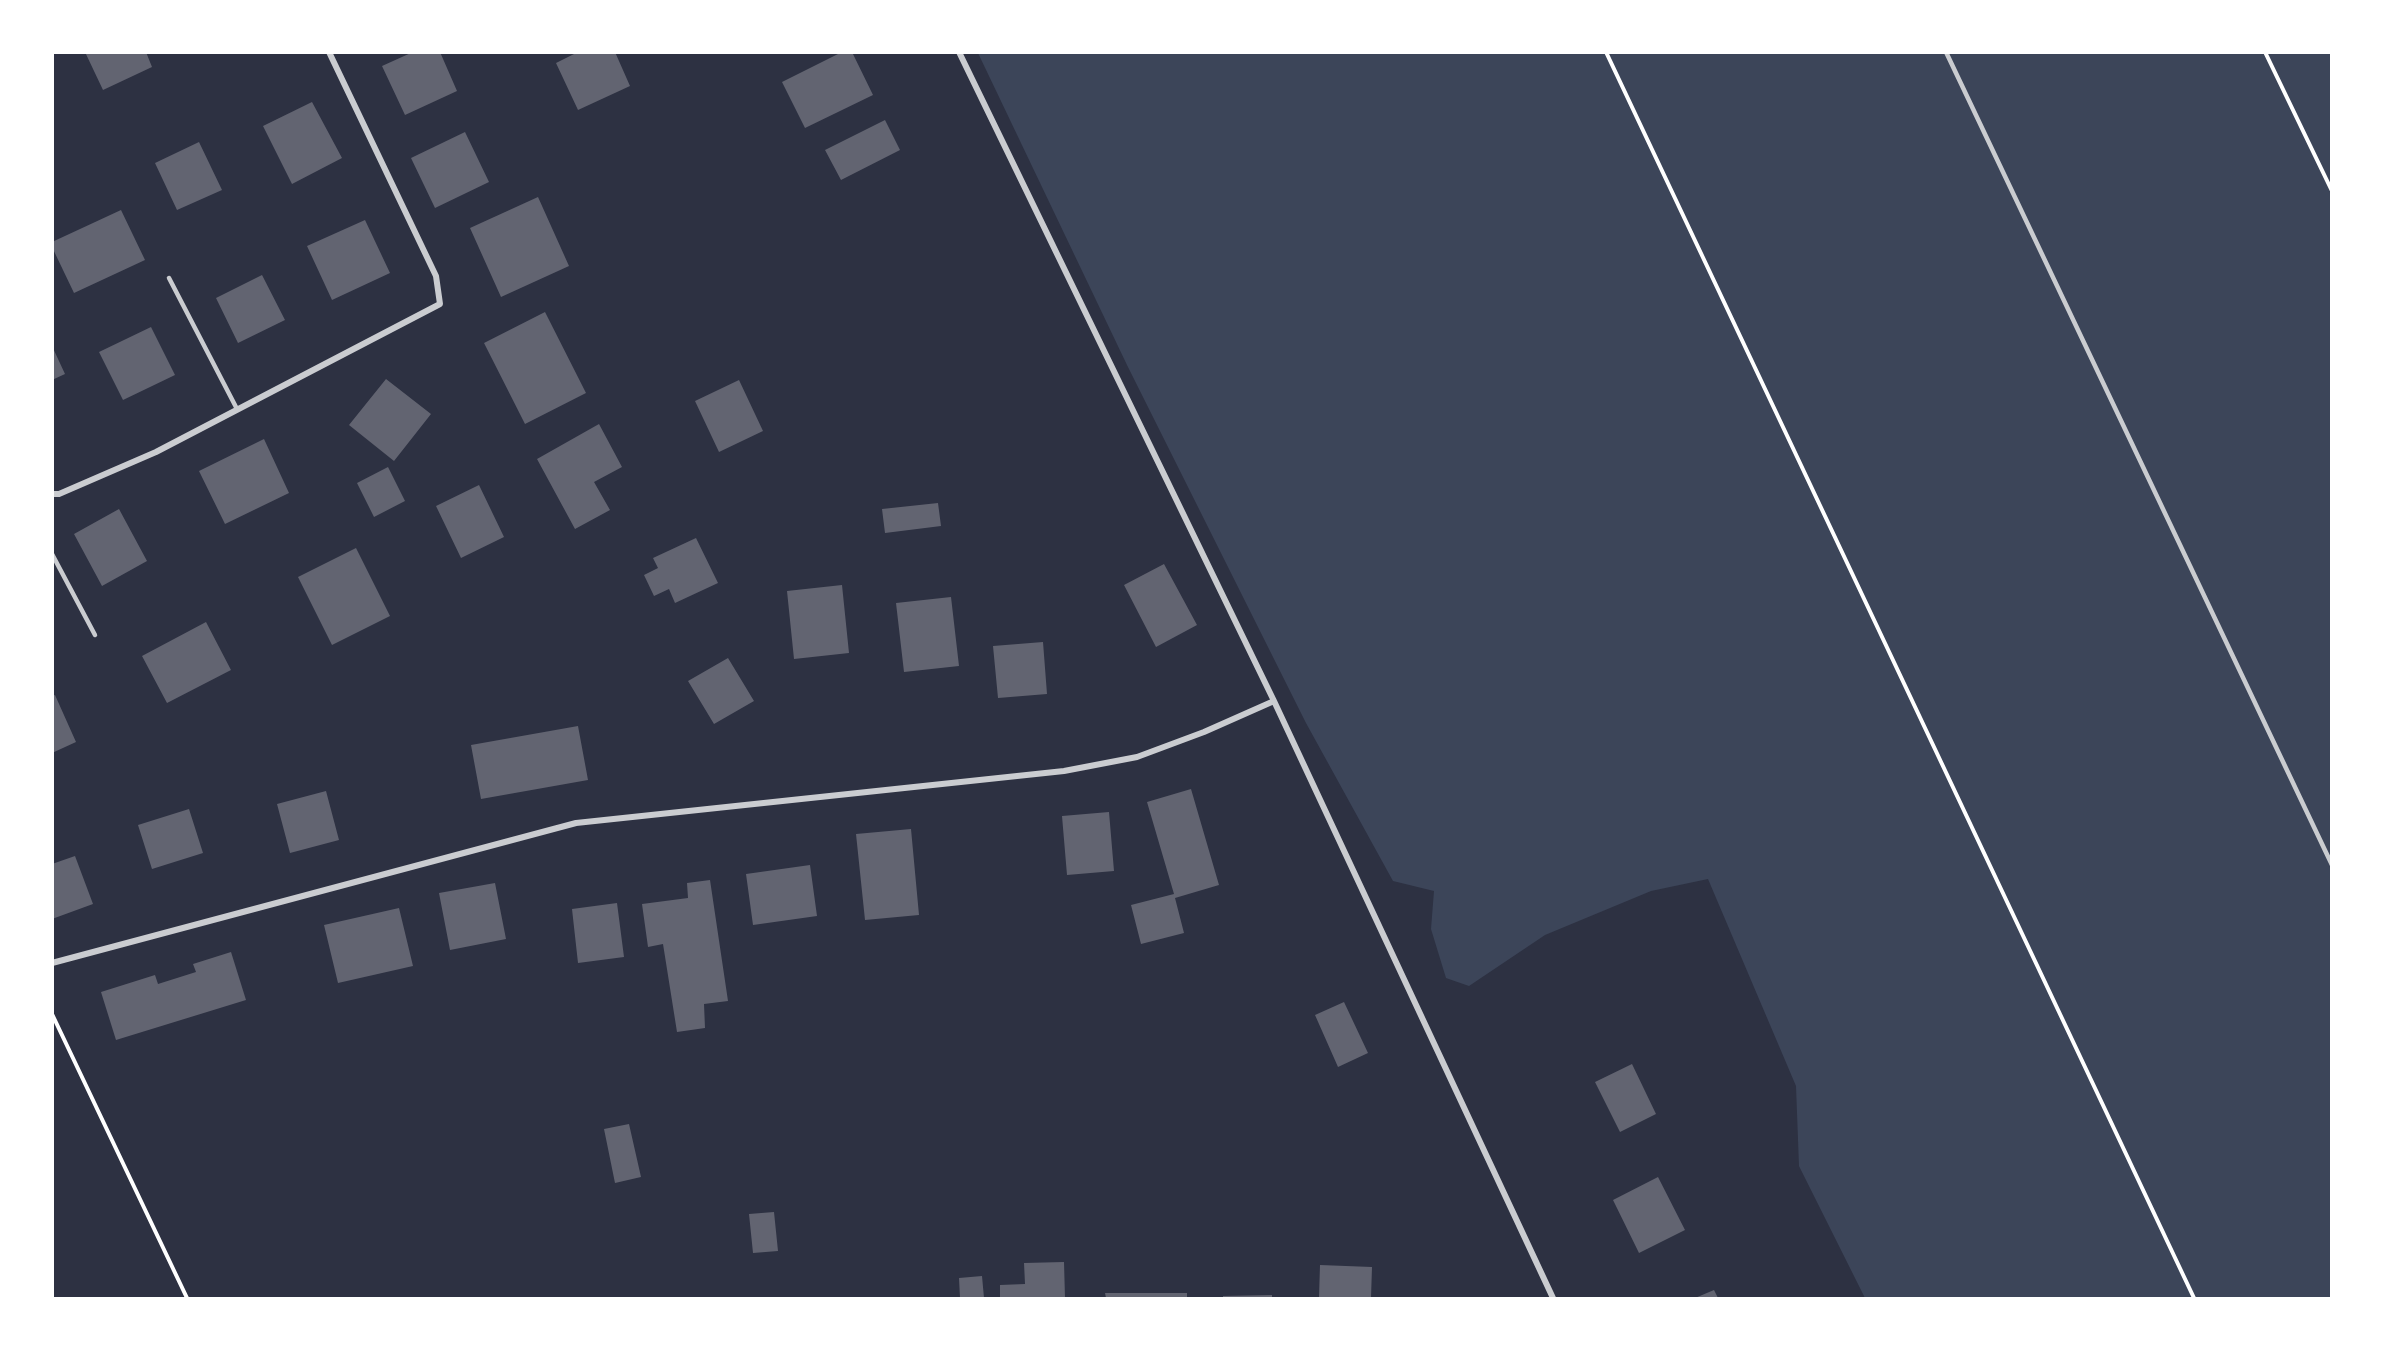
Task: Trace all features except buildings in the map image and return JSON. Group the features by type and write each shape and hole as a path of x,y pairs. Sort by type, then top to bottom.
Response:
{"street":[{"path":"52,494 59,494 156,452 440,304 436,276 329,52"},
{"path":"959,52 1274,701 1553,1299"},
{"path":"52,963 576,823 1064,771 1137,757 1204,732 1274,701"}],"lane":[{"path":"1946,52 2331,865"},
{"path":"169,278 237,409"},
{"path":"52,554 94,634"}],"path":[{"path":"1606,52 2194,1299"},
{"path":"2265,52 2331,191"},
{"path":"52,1014 187,1299"}],"shaded area":[{"path":"978,53 2331,53 2331,1298 1865,1298 1799,1166 1796,1086 1708,879 1651,891 1545,935 1469,986 1446,978 1431,929 1434,891 1393,881 1306,723 1127,365"}]}
